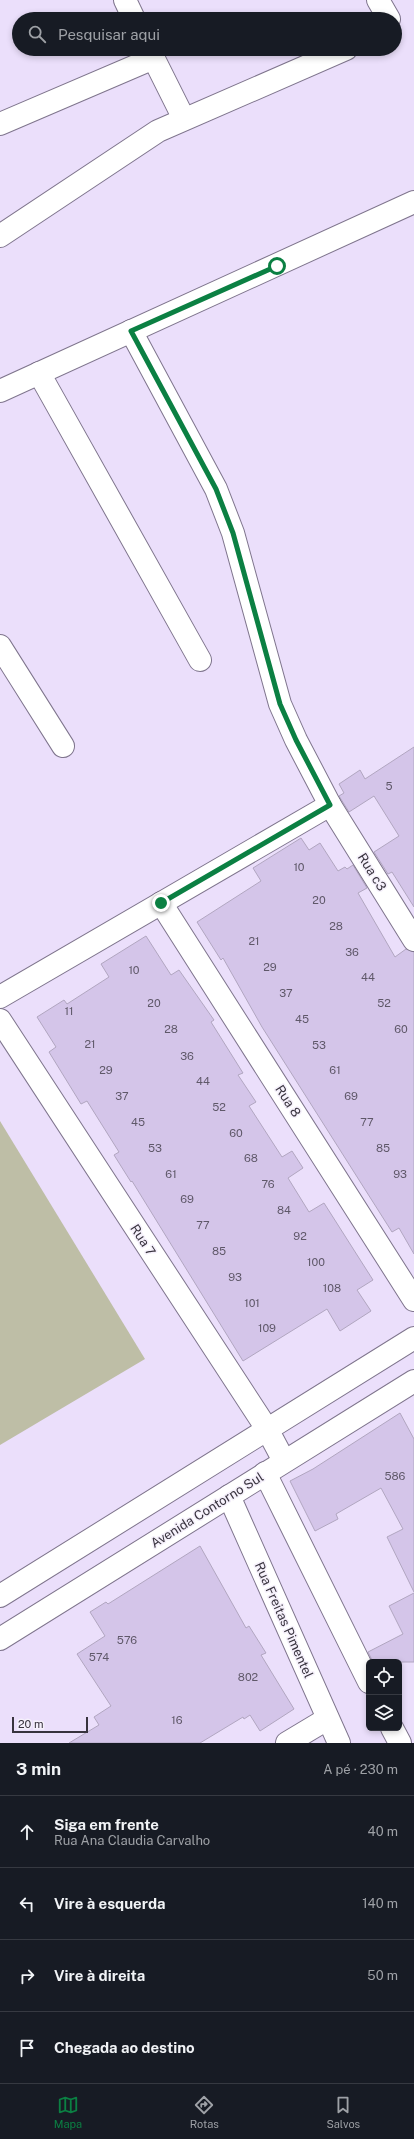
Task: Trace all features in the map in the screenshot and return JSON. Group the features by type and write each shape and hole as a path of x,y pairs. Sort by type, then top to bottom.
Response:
{"street":[{"path":"125,0 131,12"},
{"path":"378,0 384,12"},
{"path":"0,124 148,56"},
{"path":"153,56 184,119"},
{"path":"0,236 158,131 330,56"},
{"path":"0,391 277,266 414,202"},
{"name":"Rua c3","path":"131,331 216,489 233,533 280,704 296,740 330,805 414,940"},
{"path":"39,374 200,660"},
{"path":"0,646 63,746"},
{"path":"0,997 330,805"},
{"name":"Rua 8","path":"161,903 414,1300"},
{"name":"Rua 7","path":"0,1020 267,1429 284,1461"},
{"path":"0,1596 414,1338"},
{"name":"Avenida Contorno Sul","path":"0,1639 414,1381"},
{"path":"265,1473 366,1676"},
{"name":"Rua Freitas Pimentel","path":"229,1496 340,1743"},
{"path":"287,1743 328,1719"},
{"path":"394,1731 400,1743"}],"green space":[{"path":"0,1121 145,1359 0,1445"}],"building":[{"path":"414,747 414,907 392,872 388,874 374,852 399,836 374,796 349,812 339,796 344,793 339,784 360,770 365,779"},
{"path":"301,838 309,850 320,843 338,871 345,867 347,869 353,865 367,888 358,893 395,957 406,949 414,952 414,1254 399,1228 392,1232 262,1027 223,958 221,960 197,922 261,881 253,868"},
{"path":"146,936 171,975 179,970 214,1020 211,1022 243,1073 238,1075 256,1102 249,1106 282,1157 292,1151 303,1168 288,1178 309,1212 324,1203 373,1280 357,1290 371,1311 340,1331 327,1309 243,1361 132,1181 131,1182 114,1155 119,1152 87,1101 81,1104 49,1052 56,1047 37,1017 64,1000 67,1004 109,977 101,964"},
{"path":"400,1413 414,1439 414,1592 387,1537 403,1529 381,1488 336,1514 338,1519 315,1531 290,1481 313,1469"},
{"path":"200,1546 246,1628 249,1626 266,1653 261,1655 294,1709 260,1731 250,1715 244,1719 243,1717 200,1743 69,1743 99,1725 94,1717 111,1706 77,1654 105,1636 90,1612 106,1602 108,1604"},
{"path":"414,1593 414,1662 402,1662 402,1659 372,1659 368,1652 403,1634 389,1606"}],"route":[{"path":"161,903 330,805 296,740 280,704 233,533 216,489 131,331 277,266"}]}
